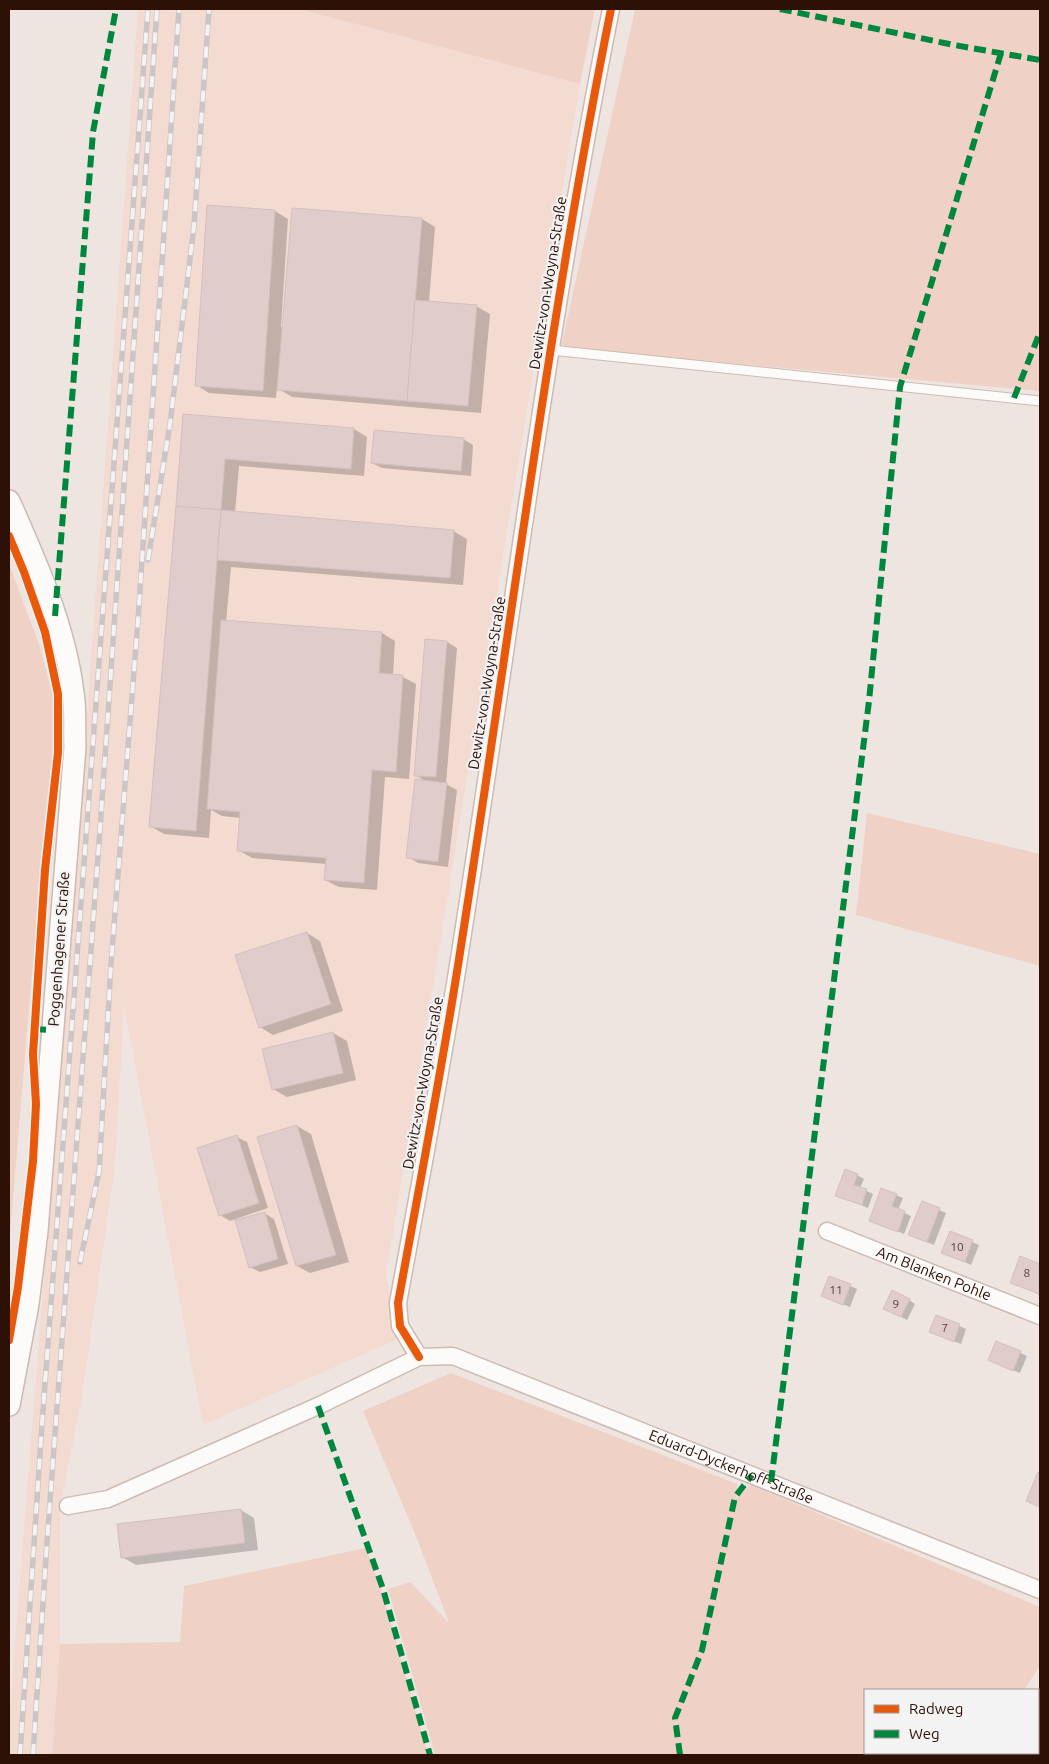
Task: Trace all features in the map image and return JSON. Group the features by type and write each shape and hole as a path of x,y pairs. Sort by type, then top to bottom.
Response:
{"street":[{"name":"Dewitz-von-Woyna-Straße","path":"419,1358 400,1326 398,1303 459,962 551,350 587,128 611,9"},
{"name":"Poggenhagener Straße","path":"9,501 38,568 66,653 74,694 75,747 37,1231 28,1304 9,1405"},
{"name":"Am Blanken Pohle","path":"827,1231 1040,1316"},
{"name":"Eduard-Dyckerhoff-Straße","path":"419,1358 453,1356 1040,1590"},
{"path":"68,1506 108,1499 318,1406 419,1358"}],"lane":[{"path":"551,350 1040,401"}],"shaded area":[{"path":"138,9 300,9 580,84 386,1276 398,1339 203,1425 124,1006 115,1165 82,1396 60,1506 60,1644 52,1755 9,1755 9,1720 74,894"},
{"path":"300,9 595,9 580,84"},
{"path":"635,9 1040,9 1040,391 561,348"},
{"path":"9,564 40,647 53,696 54,752 32,973 9,1247"},
{"path":"867,813 1040,854 1040,966 856,915"},
{"path":"451,1373 737,1484 736,1499 751,1485 1040,1607 1040,1666 1025,1689 864,1689 864,1754 981,1755 435,1755 388,1589 410,1582 449,1623 418,1541 363,1411"},
{"path":"366,1548 383,1596 428,1755 52,1755 60,1644 180,1642 184,1586"}],"building":[{"path":"207,205 275,210 263,391 195,386"},
{"path":"292,208 422,218 407,401 277,390"},
{"path":"415,300 477,305 468,406 407,401"},
{"path":"183,414 354,428 351,469 225,459 221,510 176,506"},
{"path":"374,430 464,438 461,471 371,463"},
{"path":"176,506 221,510 196,831 149,827"},
{"path":"221,510 454,530 450,578 217,560"},
{"path":"221,620 382,632 379,673 403,675 396,772 372,770 364,883 324,880 326,858 237,851 240,812 207,809"},
{"path":"425,639 447,641 436,777 414,776"},
{"path":"415,779 447,783 438,862 406,858"},
{"path":"307,932 331,1004 259,1028 235,955"},
{"path":"333,1032 343,1073 272,1090 262,1049"},
{"path":"297,1125 336,1255 296,1266 257,1137"},
{"path":"237,1135 259,1203 219,1216 197,1148"},
{"path":"845,1169 858,1174 854,1185 867,1189 862,1205 835,1196"},
{"path":"881,1188 897,1194 892,1206 905,1211 898,1232 869,1221"},
{"path":"922,1201 940,1208 927,1242 908,1235"},
{"path":"265,1212 278,1259 249,1268 235,1220"},
{"path":"950,1231 973,1240 965,1262 941,1253"},
{"path":"1020,1256 1040,1264 1040,1294 1010,1283"},
{"path":"829,1276 851,1284 843,1305 821,1296"},
{"path":"892,1290 910,1299 901,1317 883,1309"},
{"path":"936,1315 960,1324 954,1342 929,1332"},
{"path":"996,1341 1021,1351 1013,1371 988,1360"},
{"path":"1038,1472 1040,1473 1040,1507 1026,1501"},
{"path":"241,1509 245,1543 121,1558 117,1524"}],"railway":[{"path":"20,1755 42,1424 148,9"},
{"path":"33,1755 157,9"},
{"path":"80,1262 99,1172 111,964 138,620 179,9"},
{"path":"148,560 170,424 194,226 209,9"}],"marked path":[{"path":"55,616 93,132 116,9"},
{"path":"780,9 954,45 1040,60"},
{"path":"771,1482 869,701 900,387 1001,53"},
{"path":"1014,398 1040,332"},
{"path":"34,1029 52,1030"},
{"path":"318,1406 383,1589 430,1755"},
{"path":"680,1755 675,1718 702,1650 735,1497 752,1475"}],"cycle path":[{"path":"419,1357 400,1326 398,1303 452,1002 548,364 588,127 611,9"},
{"path":"9,536 45,632 58,694 58,753 45,870 33,1054 36,1104 33,1161 18,1287 9,1340"}]}
